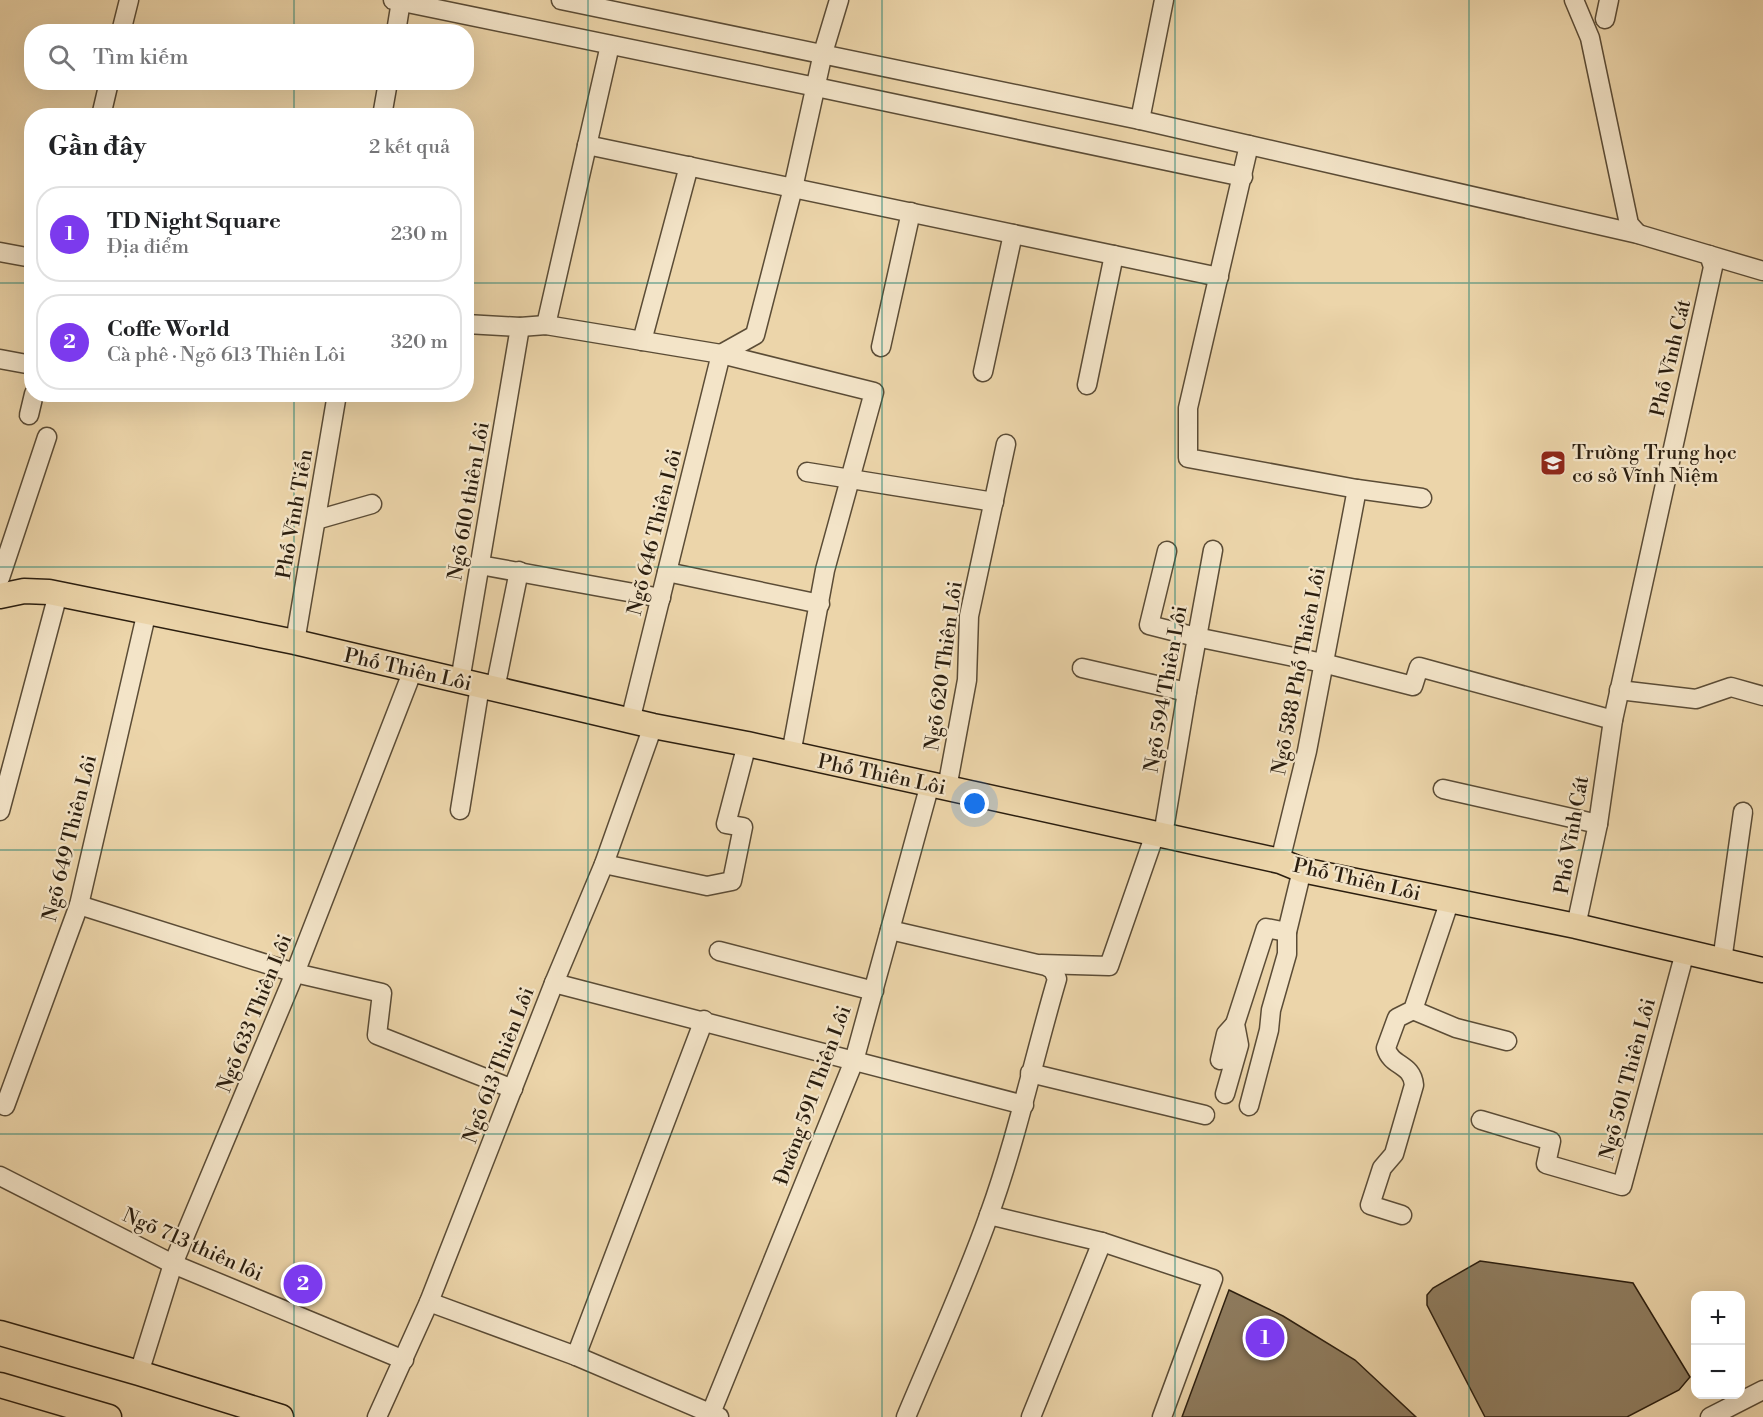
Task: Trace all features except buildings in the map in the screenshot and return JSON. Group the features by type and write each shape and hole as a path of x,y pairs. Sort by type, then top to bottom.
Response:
{"main road":[{"name":"Phố Thiên Lôi","path":"0,596 24,591 58,594 295,642 642,724 747,744 939,786 1280,861 1302,870 1576,926 1763,970"},
{"path":"0,1333 281,1417"},
{"path":"0,1385 109,1417"}],"street":[{"path":"124,24 129,0"},
{"path":"561,0 1140,120 1638,234 1763,271"},
{"path":"721,354 755,335 793,188 823,53 839,0"},
{"path":"1140,120 1164,0"},
{"path":"1574,0 1590,39 1629,224 1638,234"},
{"path":"1605,19 1609,0"},
{"path":"396,24 397,1 451,6 610,45 1243,177"},
{"path":"546,325 610,45"},
{"path":"103,108 107,90"},
{"path":"383,108 387,90"},
{"path":"586,145 1219,278"},
{"path":"1249,145 1188,408 1188,458 1357,489 1422,498"},
{"path":"642,341 689,166"},
{"path":"881,347 911,212"},
{"path":"983,372 1013,234"},
{"path":"0,252 24,256"},
{"path":"1087,385 1114,255"},
{"name":"Phố Vĩnh Cát","path":"1576,926 1598,824 1612,720 1713,267 1709,255"},
{"path":"474,324 520,327 546,325 721,354 874,392 825,570 791,754"},
{"name":"Ngõ 610 thiên Lôi","path":"478,685 480,565 520,327"},
{"name":"Ngõ 646 Thiên Lôi","path":"642,724 661,598 721,354"},
{"path":"0,359 24,364"},
{"path":"29,415 32,402"},
{"name":"Phố Vĩnh Tiến","path":"295,642 336,402"},
{"path":"0,578 47,437"},
{"name":"Ngõ 620 Thiên Lôi","path":"939,786 966,680 969,616 1006,444"},
{"path":"807,472 994,502"},
{"name":"Ngõ 588 Phố Thiên Lôi","path":"1280,861 1306,751 1357,489"},
{"path":"316,520 372,504"},
{"name":"Ngõ 594 Thiên Lôi","path":"1041,964 1109,966 1159,835 1213,550"},
{"path":"1167,551 1149,626 1196,638 1323,663 1413,686 1419,667 1612,720"},
{"path":"480,565 661,598"},
{"path":"460,810 478,685 519,571"},
{"path":"667,572 820,604"},
{"path":"0,811 58,594"},
{"name":"Ngõ 649 Thiên Lôi","path":"5,1106 79,905 147,611"},
{"path":"1082,668 1187,692"},
{"name":"Ngõ 633 Thiên Lôi","path":"139,1373 173,1264 295,973 413,670"},
{"path":"1619,690 1696,699 1731,687 1763,696"},
{"name":"Ngõ 613 Thiên Lôi","path":"377,1417 429,1302 554,983 604,864 642,724"},
{"path":"604,864 707,886 732,881 744,827 726,824 747,744"},
{"name":"Đường 591 Thiên Lôi","path":"715,1415 854,1061 890,930 939,786"},
{"path":"1443,789 1598,824"},
{"path":"1722,961 1743,812"},
{"path":"1249,1106 1269,1030 1271,1010 1287,954 1287,932 1302,870"},
{"path":"1402,1215 1370,1205 1382,1168 1394,1154 1414,1085 1413,1076 1407,1068 1391,1059 1386,1048 1397,1018 1413,1010 1450,900"},
{"path":"79,905 295,973 382,993 377,1035 513,1089"},
{"path":"1220,1060 1226,1034 1235,1024 1266,928 1287,932"},
{"path":"890,930 1041,964 1053,970 1056,979 1030,1073 1024,1105 989,1215 906,1417"},
{"path":"719,951 874,991"},
{"name":"Ngõ 501 Thiên Lôi","path":"1481,1120 1551,1142 1546,1164 1622,1186 1685,952"},
{"path":"554,983 704,1020 1024,1105"},
{"path":"1413,1010 1456,1028 1507,1041"},
{"path":"576,1356 704,1020"},
{"path":"1225,1094 1239,1045 1235,1024"},
{"path":"1030,1073 1205,1114"},
{"name":"Ngõ 713 thiên lôi","path":"0,1176 173,1264 404,1360"},
{"path":"989,1215 1102,1242 1213,1279 1162,1417"},
{"path":"1031,1417 1102,1242"},
{"path":"429,1302 576,1356 715,1415"},
{"path":"1710,1417 1763,1390"}],"place":[{"name":"Trường Trung học cơ sở Vĩnh Niệm","path":"1553,463"},
{"name":"Coffe World","path":"303,1284"},
{"name":"TD Night Square","path":"1265,1338"}]}
